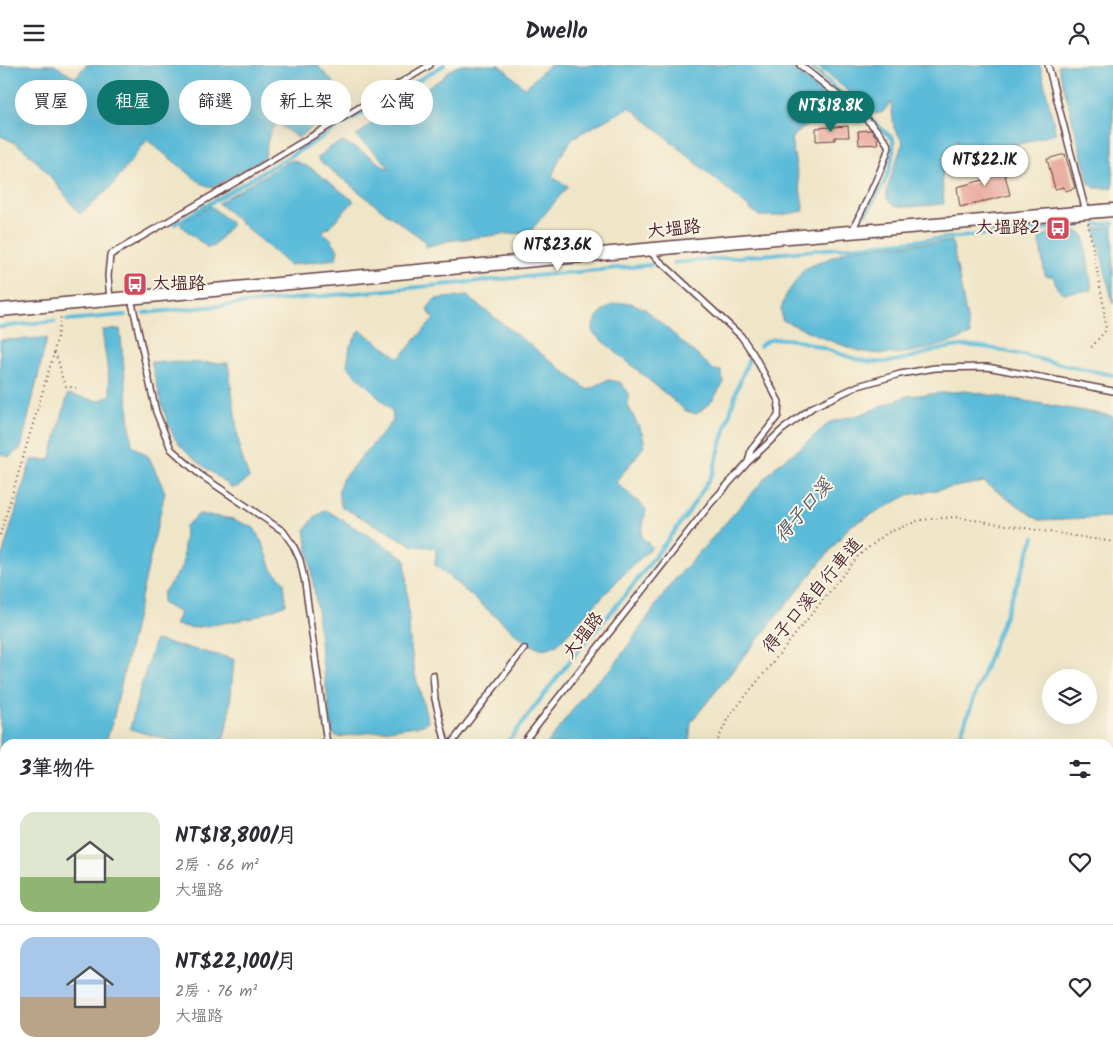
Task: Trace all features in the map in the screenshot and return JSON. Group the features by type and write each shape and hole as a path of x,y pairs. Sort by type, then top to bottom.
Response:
{"street":[{"name":"大塭路","path":"0,311 852,231 1113,210"}],"lane":[{"path":"110,300 108,276 110,255 241,179 430,65"},
{"path":"800,65 885,137 889,147 872,191 852,231"},
{"path":"1048,65 1086,213"},
{"path":"648,250 741,337 754,355 779,402 778,416 751,451 748,462"},
{"path":"131,298 156,411 171,449 199,473 283,531 293,545 300,560 305,583 326,739"},
{"name":"大塭路","path":"526,739 711,503 748,462 782,430 813,407 858,386 900,374 935,368 987,367 1113,391"},
{"path":"455,739 524,649"},
{"path":"433,675 435,699 445,739"}],"path":[{"path":"1086,213 1103,302 1106,329 1089,350"},
{"path":"0,535 54,353 64,305"},
{"path":"54,353 60,361 62,379 66,386 76,388"},
{"name":"得子口溪自行車道","path":"718,739 728,719 859,555 887,533 920,520 955,517 1113,542"}],"water":[{"path":"0,65 54,65 75,78 86,65 317,65 332,80 261,80 261,125 276,125 270,134 265,158 212,188 201,183 147,140 110,188 80,214 34,158 12,141 0,136"},
{"path":"459,65 500,65 525,88 549,65 789,65 835,104 791,138 804,211 775,216 759,216 630,107 574,137 560,157 552,177 568,186 529,233 447,241 426,247 425,241 317,159 328,148 343,142 363,152 388,169 388,165 356,136 370,125 433,125 433,84 443,78 447,72"},
{"path":"816,65 1040,65 1056,134 982,154 963,157 958,139 945,165 942,177 944,204 908,207 894,206 887,198 887,189 903,142 894,128 891,102 883,112 876,114"},
{"path":"1058,65 1113,65 1113,188 1094,188 1089,183"},
{"path":"279,125 315,125 298,138"},
{"path":"293,160 312,169 354,201 329,227 322,231 331,239 338,250 336,259 289,265 218,203"},
{"path":"211,206 232,224 214,246 208,248 181,226 182,222"},
{"path":"1113,226 1113,304 1095,229"},
{"path":"1079,232 1084,235 1092,290 1063,293 1057,288 1053,276 1045,276 1039,239 1052,233"},
{"path":"952,241 970,335 928,349 897,354 882,354 853,349 782,320 781,309 786,295 804,269 851,249"},
{"path":"467,296 588,390 607,380 620,382 628,392 628,406 642,433 645,445 616,482 646,509 641,536 652,547 557,645 544,649 528,644 435,565 436,549 414,546 342,507 339,499 339,488 343,478 393,421 392,411 347,366 350,346 360,330 399,358 434,319 427,309 435,299"},
{"path":"631,303 645,309 714,370 721,371 724,382 712,401 697,414 686,411 593,333 594,324 598,316 605,309 614,304"},
{"path":"120,329 132,445 149,457 165,492 113,720 107,739 0,739 0,563 31,460 50,460 68,394 98,401 111,395 102,330"},
{"path":"47,338 21,448 9,457 0,454 0,340"},
{"path":"151,362 228,363 240,451 249,478 239,486 232,488 194,459 176,440 165,413"},
{"name":"得子口溪","path":"966,391 1113,416 1113,517 1039,520 984,482 908,495 850,526 691,722 689,739 551,739 588,689 613,667 671,584 778,464 798,450 830,422 862,414 907,396"},
{"path":"326,510 405,558 410,641 415,674 428,721 424,725 338,737 333,734 305,530 315,517"},
{"path":"199,514 233,519 254,528 263,544 272,569 284,582 286,604 253,618 194,628 175,625 180,613 162,603 163,593 183,566 185,526"},
{"path":"155,640 234,659 229,718 223,739 165,739 130,729"}],"building":[{"path":"848,126 849,137 835,137 835,140 816,141 816,128"},
{"path":"871,130 877,138 878,144 859,145 858,131"},
{"path":"1065,154 1075,188 1065,191 1064,187 1055,189 1047,159"},
{"path":"1002,162 1010,195 960,207 957,187 987,179 984,167"}],"waterway":[{"path":"175,224 444,65"},
{"path":"809,65 893,139 892,159 886,178 866,214"},
{"path":"1097,225 1113,223"},
{"path":"673,263 1080,226"},
{"path":"144,313 651,265"},
{"path":"67,320 125,315"},
{"path":"0,327 54,321"},
{"path":"760,346 769,340 795,340 854,359 877,362 901,360 959,346 977,346 1113,375"},
{"path":"510,739 569,662 631,588 688,513 712,475 737,389 749,359"},
{"path":"959,739 1034,537"}],"place":[{"name":"大塭路2","path":"1058,228"},
{"name":"大塭路","path":"135,284"}]}
